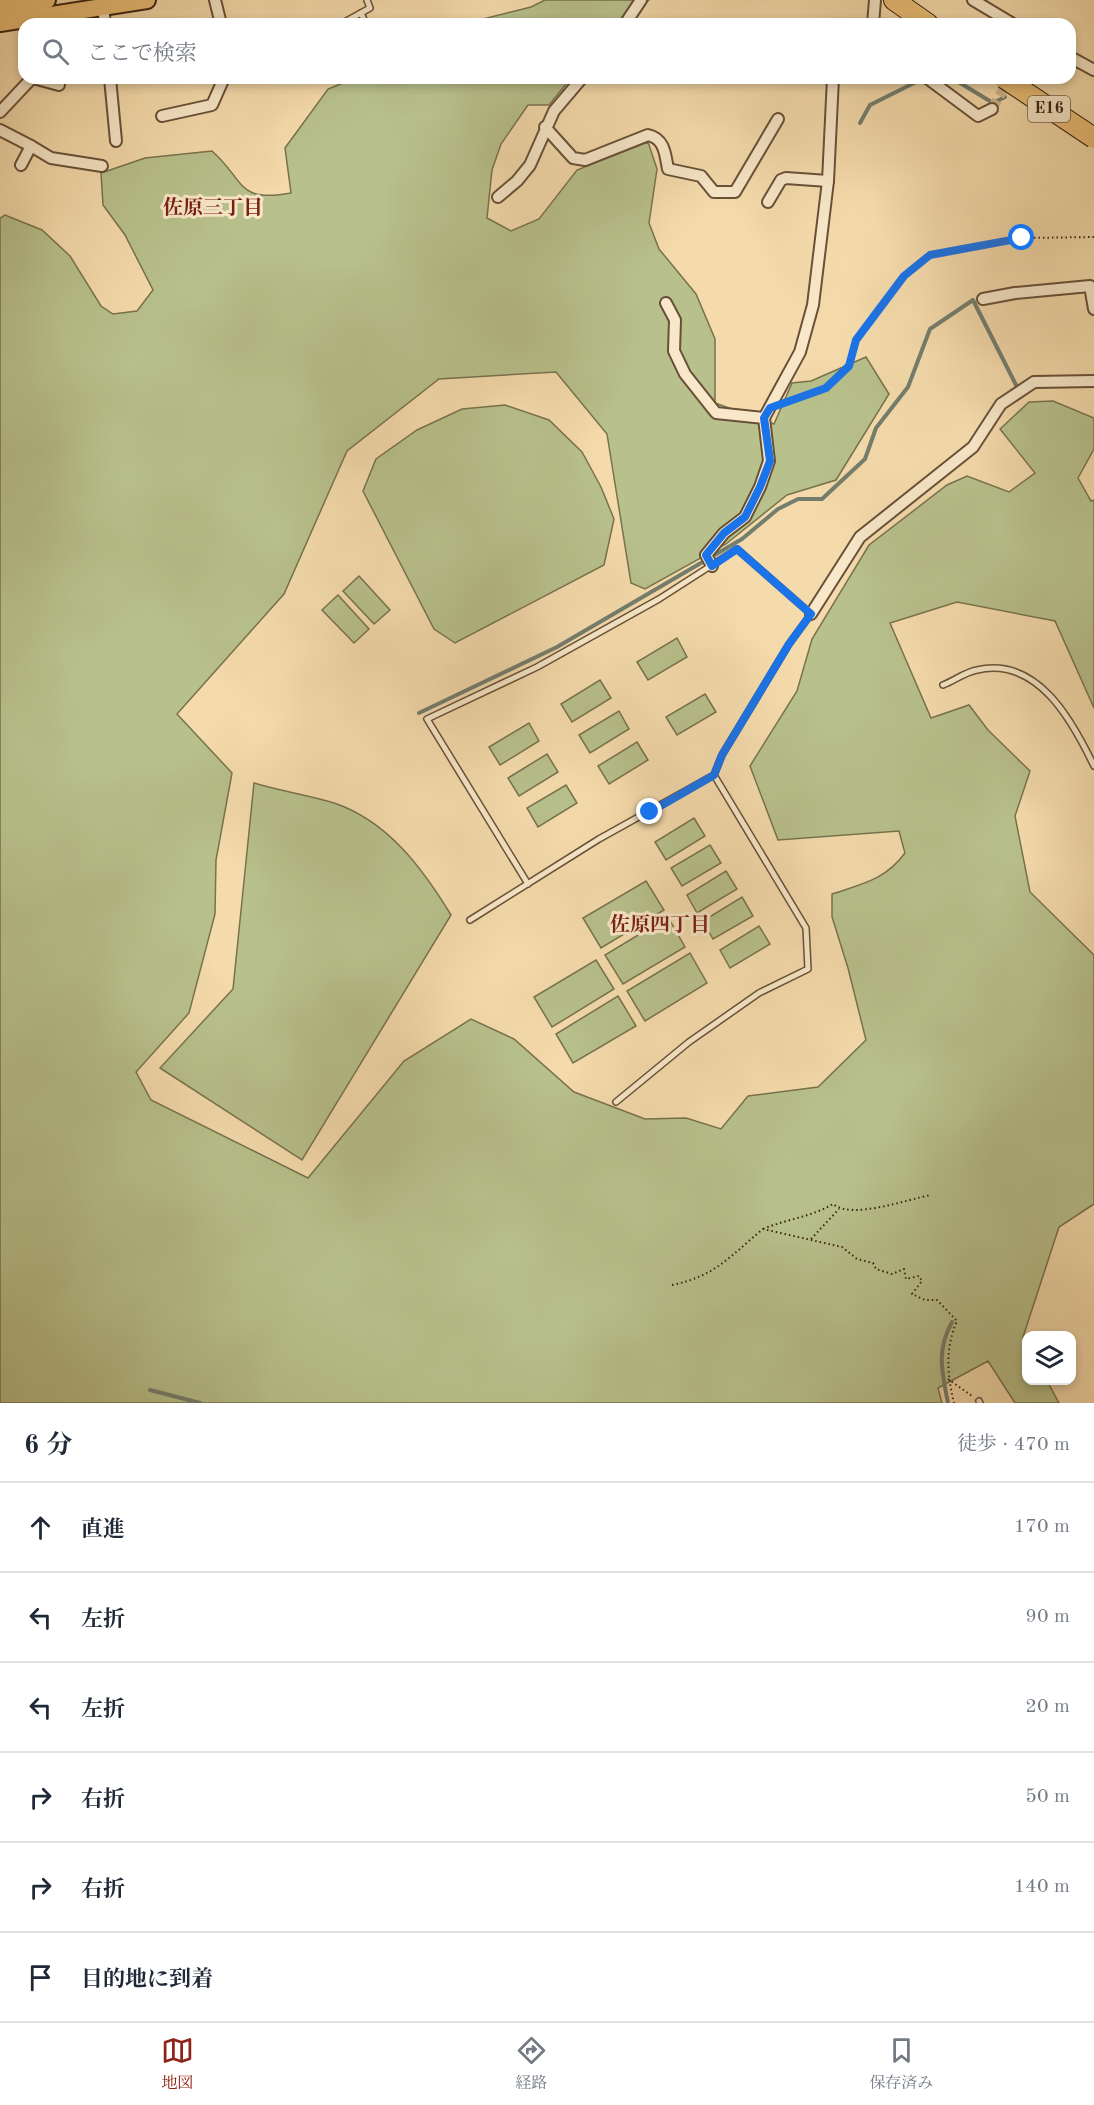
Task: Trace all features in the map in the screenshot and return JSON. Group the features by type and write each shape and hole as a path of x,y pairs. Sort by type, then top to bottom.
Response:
{"highway":[{"path":"894,0 920,18"},
{"path":"908,0 933,18"},
{"name":"E16","path":"1013,84 1094,138"},
{"name":"E16","path":"1027,84 1094,130"}],"main road":[{"path":"0,8 47,0"},
{"path":"58,18 103,7 147,0"},
{"path":"0,23 18,21"}],"street":[{"path":"215,0 219,18"},
{"path":"629,18 641,0"},
{"path":"874,18 876,0"},
{"path":"978,1 1004,18"},
{"path":"103,7 104,18"},
{"path":"1076,59 1092,65"},
{"path":"0,112 26,84"},
{"path":"111,84 117,141"},
{"path":"162,116 212,105 221,84"},
{"path":"498,197 517,182 530,165 554,111 577,84"},
{"path":"712,566 706,555 724,533 745,517 770,461 764,418 800,352 813,305 828,181 833,84"},
{"path":"935,84 978,116 992,109"},
{"path":"545,127 573,158 585,160 648,135 657,137 662,143 668,169 701,177 714,192 735,192 778,119"},
{"path":"0,130 51,158 102,166"},
{"path":"21,165 31,146"},
{"path":"768,202 781,180 786,177 828,181"},
{"path":"982,299 1015,293 1090,286 1094,309"},
{"path":"666,303 675,320 674,351 685,374 700,396 716,413 764,418"},
{"path":"811,614 860,537 973,447 1001,404 1034,382 1094,381"}],"lane":[{"path":"353,18 370,8 367,0"},
{"path":"361,14 363,18"},
{"path":"470,920 528,884 599,839 714,775 722,755 789,644 811,614 737,549 659,599 537,668 427,719 528,884"},
{"path":"943,686 976,670 1012,668 1028,676 1058,705 1078,732 1094,766"},
{"path":"616,1102 689,1042 759,993 808,969 806,928 714,775"}],"path":[{"path":"770,408 826,388 849,366 856,340 904,276 930,255 1022,238 1094,237"},
{"path":"672,1286 714,1271 763,1229 783,1221 815,1215 833,1204 839,1209 874,1209 931,1194"},
{"path":"811,1239 839,1209"},
{"path":"763,1229 842,1246 856,1258 873,1263 876,1269 892,1274 904,1269 906,1279 919,1276 922,1281 912,1294 925,1300 937,1300 957,1321 949,1338 948,1379 954,1403"},
{"path":"948,1379 980,1402"}],"green space":[{"path":"545,0 649,0 630,18 487,18 531,7"},
{"path":"340,84 566,84 549,105 528,105 501,144 492,170 487,218 511,231 539,219 577,170 648,142 657,169 649,223 659,249 696,294 715,339 715,403 774,424 792,383 811,381 866,357 889,394 836,480 787,495 726,544 645,589 631,583 607,434 556,372 439,379 347,451 284,594 177,714 232,773 216,860 215,914 189,1013 136,1072 151,1100 308,1178 404,1061 471,1019 514,1039 574,1092 645,1119 686,1118 721,1129 748,1096 818,1087 866,1040 848,968 832,917 832,894 863,884 881,875 905,853 899,831 778,840 750,766 797,691 812,639 869,545 947,485 967,476 1009,492 1035,473 1000,429 1029,402 1053,401 1094,418 1094,449 1078,478 1091,501 1094,500 1094,708 1055,621 957,602 890,623 931,718 969,705 988,730 1030,771 1015,816 1030,892 1094,955 1094,1204 1059,1227 1025,1331 1022,1331 1022,1385 1049,1385 1059,1403 1015,1403 988,1361 938,1388 942,1403 0,1403 0,218 5,215 42,230 70,256 101,306 113,314 137,311 153,290 125,235 103,205 101,173 145,158 212,151 251,192 260,195 291,193 285,148 328,89"},
{"path":"505,405 549,420 582,452 601,487 614,519 604,565 455,643 434,629 363,491 376,459 417,430 462,409"},
{"path":"359,576 390,610 374,624 343,591"},
{"path":"338,595 369,629 354,643 322,610"},
{"path":"677,638 687,657 648,680 637,662"},
{"path":"600,680 611,698 572,722 561,704"},
{"path":"705,694 716,712 677,735 666,717"},
{"path":"619,711 629,729 590,753 579,735"},
{"path":"529,723 539,741 500,765 489,747"},
{"path":"637,742 648,760 609,784 598,766"},
{"path":"547,754 558,772 519,796 508,778"},
{"path":"254,783 334,803 371,822 387,834 416,864 451,915 302,1160 160,1068 233,989"},
{"path":"566,785 577,803 538,827 527,808"},
{"path":"694,818 705,836 666,860 655,842"},
{"path":"710,845 721,863 682,886 671,868"},
{"path":"726,871 737,889 697,913 687,895"},
{"path":"646,881 664,910 601,948 583,918"},
{"path":"742,897 753,916 713,939 703,921"},
{"path":"668,917 685,947 623,984 605,955"},
{"path":"759,926 770,944 730,968 720,950"},
{"path":"690,953 707,983 645,1021 627,991"},
{"path":"596,960 614,989 552,1027 534,997"},
{"path":"618,996 636,1026 573,1063 556,1034"}],"waterway":[{"path":"860,123 870,105 912,84"},
{"path":"962,84 993,103 1005,97"},
{"path":"419,713 557,647 742,539 778,509 798,499 822,499 865,459 876,428 908,387 930,329 973,300 1016,385"},
{"path":"948,1403 942,1371 942,1352 952,1322"},
{"path":"150,1390 200,1403"}],"tunnel":[{"path":"992,109 1007,84"}],"district":[{"name":"佐原三丁目","path":"213,209"},
{"name":"佐原四丁目","path":"660,926"}],"route":[{"path":"650,812 714,775 722,755 789,644 811,614 737,549 712,566 706,555 724,533 745,517 760,487 770,461 764,418 770,408 826,388 849,366 856,340 904,276 930,255 1022,238"}]}
